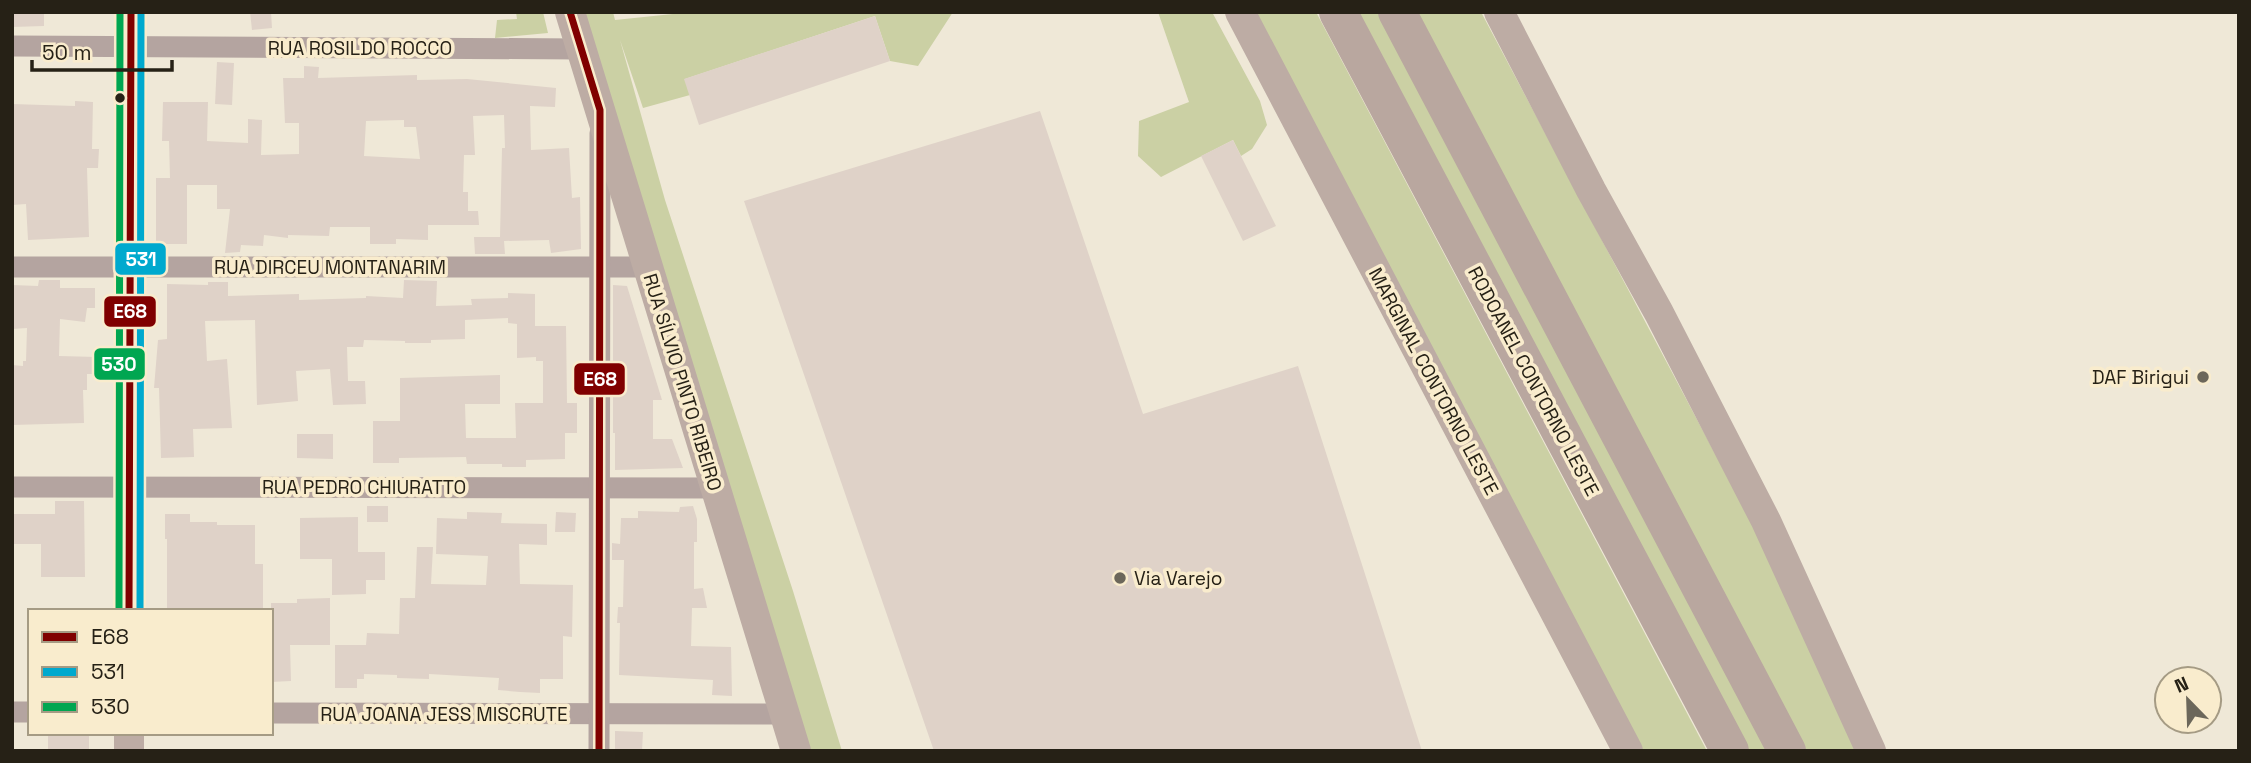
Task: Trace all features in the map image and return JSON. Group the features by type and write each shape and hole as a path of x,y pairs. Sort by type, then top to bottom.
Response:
{"highway":[{"name":"RODOANEL CONTORNO LESTE","path":"1338,12 1730,751"},
{"path":"1397,12 1787,751"}],"main road":[{"path":"129,609 131,12"},
{"name":"RUA SÍLVIO PINTO RIBEIRO","path":"570,12 796,751"},
{"name":"MARGINAL CONTORNO LESTE","path":"1240,12 1628,751"},
{"path":"1499,12 1766,521 1871,751"}],"street":[{"name":"RUA ROSILDO ROCCO","path":"12,47 581,49"},
{"path":"599,751 600,110"},
{"name":"RUA DIRCEU MONTANARIM","path":"12,267 648,267"},
{"name":"RUA PEDRO CHIURATTO","path":"12,486 716,488"},
{"name":"RUA JOANA JESS MISCRUTE","path":"273,713 785,714"}],"green space":[{"path":"516,12 543,12 548,33 495,38 497,20 517,19"},
{"path":"578,12 613,12 615,20 692,12 953,12 918,66 890,61 875,16 685,79 690,95 643,108 620,40 665,200 793,591 842,751 802,751"},
{"path":"1158,12 1212,12 1260,101 1267,125 1252,149 1241,156 1233,140 1161,177 1138,156 1139,121 1189,102"},
{"path":"1248,12 1316,12 1707,751 1637,751"},
{"path":"1351,12 1381,12 1768,751 1740,751"},
{"path":"1417,12 1481,12 1763,544 1858,751 1804,751"}],"building":[{"path":"12,12 44,12 44,26 12,27"},
{"path":"250,12 271,12 272,28 252,30"},
{"path":"875,16 890,61 699,125 684,79"},
{"path":"217,62 234,63 232,105 215,104"},
{"path":"304,66 319,67 318,78 417,75 417,80 467,79 556,88 555,107 530,106 531,150 569,148 572,198 580,197 581,249 551,253 549,240 504,241 505,254 475,254 474,237 500,237 504,115 473,116 475,155 464,155 463,192 468,192 468,211 478,211 479,225 428,225 428,240 396,239 396,244 370,244 370,227 330,227 329,236 288,235 288,238 264,235 263,246 241,245 240,252 225,253 230,209 217,209 217,185 187,185 187,244 156,244 156,178 170,178 169,141 162,141 163,102 208,102 207,141 248,143 248,119 262,120 261,155 299,154 299,123 285,123 283,78 304,78","holes":["404,120 404,127 416,127 420,159 364,156 366,121"]},
{"path":"75,101 93,102 92,149 99,149 98,168 87,168 89,237 28,240 26,204 12,205 12,104 75,106"},
{"name":"Via Varejo","path":"1040,111 1143,414 1298,366 1422,751 934,751 744,201"},
{"path":"1233,140 1276,226 1243,241 1201,156"},
{"path":"39,280 60,280 60,288 95,288 95,308 87,308 85,322 60,319 59,356 97,357 97,374 87,374 87,390 83,390 84,423 12,425 12,365 23,366 23,361 26,361 27,328 12,329 12,285 38,286"},
{"path":"404,280 437,281 436,306 472,305 471,299 508,298 508,293 535,294 535,326 566,326 567,403 577,403 577,433 565,433 565,459 526,460 526,467 467,464 466,457 399,458 399,463 373,463 373,421 400,421 400,378 500,375 500,404 465,404 466,438 516,438 515,403 543,403 543,361 536,361 536,357 517,358 517,324 508,323 508,318 465,320 465,339 431,340 431,343 364,340 363,347 347,347 348,381 365,381 366,404 333,405 330,369 296,371 298,401 257,405 255,320 205,321 207,361 227,359 232,428 193,429 194,457 161,458 159,388 154,388 158,340 167,339 167,284 208,285 208,282 228,282 228,296 299,294 299,300 366,296 403,298"},
{"path":"613,285 627,286 662,400 653,400 653,439 672,439 683,468 615,470"},
{"path":"297,434 333,434 333,459 297,458"},
{"path":"55,501 84,501 85,577 41,577 41,544 12,544 12,514 55,514"},
{"path":"367,506 388,506 388,522 367,522"},
{"path":"693,506 697,519 694,589 703,588 707,608 692,608 691,646 731,647 732,696 712,695 713,680 619,675 620,623 617,623 618,607 623,607 624,560 612,560 612,543 620,544 621,518 638,518 638,511 679,512 680,507"},
{"path":"467,512 502,513 501,523 547,524 547,545 519,544 520,584 573,585 572,637 563,636 563,679 540,679 540,693 498,690 499,678 429,674 429,679 364,674 364,679 357,679 357,688 335,688 335,645 366,645 367,633 399,634 400,598 415,598 417,547 433,547 431,584 486,585 488,556 436,554 437,518 467,519"},
{"path":"556,512 576,513 575,532 555,532"},
{"path":"165,514 190,514 190,522 255,525 255,564 263,564 263,609 167,609"},
{"path":"358,517 358,552 385,552 385,580 366,580 366,594 332,595 332,559 300,559 300,518"},
{"path":"330,598 330,645 290,645 291,681 273,682 271,603 297,603 297,599"},
{"path":"615,731 643,732 642,751 615,751"},
{"path":"48,735 89,735 89,751 48,751"}],"transit line":[{"name":"530","path":"119,609 120,12"},
{"name":"E68","path":"129,609 131,12"},
{"name":"531","path":"140,609 141,12"},
{"name":"E68","path":"570,12 600,110 599,751"}],"place":[{"name":"DAF Birigui","path":"2203,377"},
{"name":"Via Varejo","path":"1120,578"}]}
